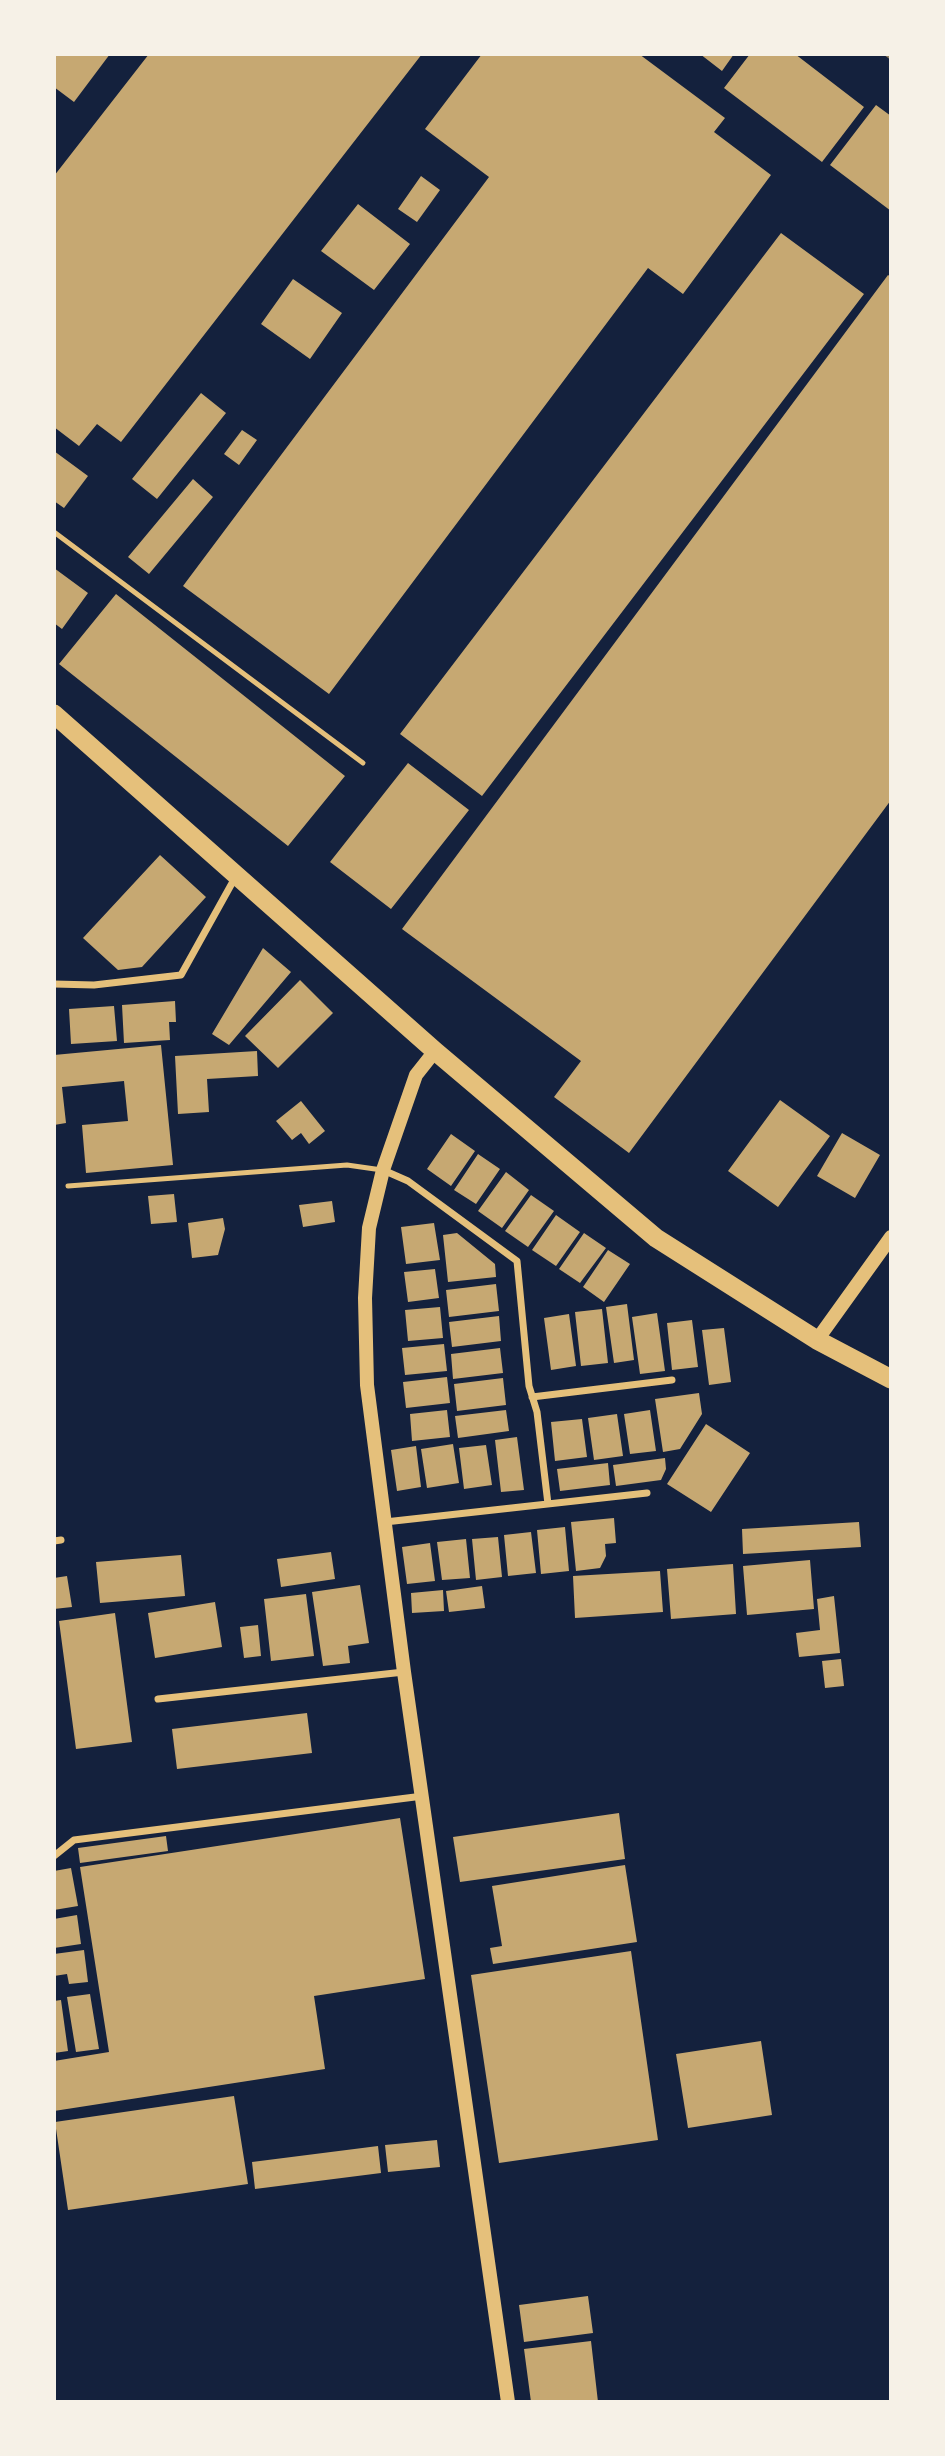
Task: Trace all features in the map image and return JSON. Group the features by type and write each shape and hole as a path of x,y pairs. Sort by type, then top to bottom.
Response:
{"highway":[{"path":"54,714 435,1051 656,1238 817,1340 891,1380"}],"main road":[{"path":"435,1051 416,1075 383,1170 369,1228 365,1297 367,1385 404,1672 508,2402"},
{"path":"817,1340 891,1237"}],"street":[{"path":"54,984 94,985 181,975 236,875"},
{"path":"383,1170 408,1181 517,1261 529,1385 537,1412 548,1504"},
{"path":"533,1397 672,1380"},
{"path":"385,1522 647,1493"},
{"path":"158,1699 404,1672"},
{"path":"54,1856 74,1840 423,1796"}],"lane":[{"path":"54,531 363,763"},
{"path":"68,1186 347,1165 383,1170"}],"building":[{"path":"54,54 110,54 74,102 54,87"},
{"path":"149,54 422,54 121,442 97,424 79,446 54,427 54,176"},
{"path":"482,54 639,54 725,118 714,132 771,175 683,294 648,268 329,694 183,586 489,177 425,129"},
{"path":"700,54 734,54 722,71"},
{"path":"750,54 795,54 864,107 822,162 724,88"},
{"path":"876,105 891,116 891,211 830,165"},
{"path":"421,176 440,190 417,222 398,209"},
{"path":"358,204 410,244 374,290 321,251"},
{"path":"781,233 864,294 482,796 400,734"},
{"path":"888,275 891,277 891,800 629,1153 554,1097 581,1061 402,929"},
{"path":"293,279 342,313 310,359 261,324"},
{"path":"201,393 226,413 157,499 132,479"},
{"path":"242,430 257,440 239,465 224,454"},
{"path":"54,451 88,476 64,508 54,501"},
{"path":"193,479 213,497 149,574 128,557"},
{"path":"54,568 88,593 62,629 54,623"},
{"path":"116,594 345,776 288,846 59,664"},
{"path":"408,763 469,810 391,909 330,862"},
{"path":"160,855 206,897 142,967 118,970 83,938"},
{"path":"263,948 291,972 229,1045 212,1034"},
{"path":"300,980 333,1013 278,1068 245,1036"},
{"path":"175,1001 176,1022 169,1022 170,1040 124,1043 122,1005"},
{"path":"114,1006 117,1041 71,1044 69,1009"},
{"path":"161,1045 173,1165 86,1173 82,1125 128,1121 124,1081 62,1087 66,1123 54,1125 54,1055"},
{"path":"257,1051 258,1076 207,1079 209,1112 178,1114 175,1056"},
{"path":"780,1100 830,1136 778,1207 728,1171"},
{"path":"301,1101 325,1131 309,1144 301,1133 292,1140 276,1121"},
{"path":"842,1133 880,1155 855,1198 817,1176"},
{"path":"451,1134 475,1151 451,1186 427,1169"},
{"path":"478,1154 500,1169 476,1204 454,1190"},
{"path":"506,1172 529,1190 502,1228 478,1211"},
{"path":"174,1194 177,1222 151,1224 148,1196"},
{"path":"531,1195 554,1211 528,1247 505,1231"},
{"path":"332,1201 335,1222 303,1227 299,1205"},
{"path":"556,1215 580,1232 556,1266 532,1250"},
{"path":"223,1218 225,1229 218,1255 192,1258 188,1223"},
{"path":"434,1223 440,1260 406,1264 401,1227"},
{"path":"457,1233 495,1264 496,1277 448,1282 443,1235"},
{"path":"584,1233 606,1248 580,1283 559,1269"},
{"path":"608,1250 630,1264 604,1302 583,1287"},
{"path":"435,1269 439,1298 408,1302 404,1272"},
{"path":"496,1284 499,1311 449,1317 446,1290"},
{"path":"627,1304 634,1360 614,1363 606,1307"},
{"path":"440,1307 443,1338 408,1341 405,1310"},
{"path":"602,1309 608,1363 581,1366 575,1312"},
{"path":"657,1313 665,1371 640,1374 632,1317"},
{"path":"569,1314 576,1366 551,1370 544,1318"},
{"path":"499,1316 501,1341 452,1347 449,1322"},
{"path":"692,1320 698,1367 672,1370 667,1323"},
{"path":"724,1328 731,1382 709,1385 702,1330"},
{"path":"444,1344 447,1371 405,1375 402,1348"},
{"path":"500,1348 503,1373 453,1379 451,1354"},
{"path":"447,1377 450,1403 406,1408 403,1382"},
{"path":"503,1378 506,1405 457,1411 454,1384"},
{"path":"699,1393 702,1414 680,1449 663,1452 655,1399"},
{"path":"447,1410 450,1437 412,1441 410,1414"},
{"path":"506,1410 509,1431 458,1438 455,1416"},
{"path":"650,1410 656,1451 630,1454 624,1414"},
{"path":"617,1414 623,1456 594,1460 588,1418"},
{"path":"582,1419 587,1457 555,1461 551,1422"},
{"path":"706,1424 750,1453 711,1512 667,1484"},
{"path":"517,1437 524,1490 501,1492 495,1440"},
{"path":"453,1444 459,1483 427,1488 421,1449"},
{"path":"486,1445 492,1485 464,1489 459,1448"},
{"path":"416,1446 421,1487 397,1491 391,1450"},
{"path":"665,1458 666,1469 661,1480 616,1486 613,1465"},
{"path":"608,1463 610,1485 560,1491 557,1469"},
{"path":"614,1518 616,1543 605,1544 606,1556 600,1568 576,1571 571,1522"},
{"path":"859,1522 861,1547 743,1554 742,1529"},
{"path":"565,1527 569,1571 541,1574 537,1530"},
{"path":"531,1532 536,1573 508,1576 504,1535"},
{"path":"498,1537 502,1577 476,1580 472,1539"},
{"path":"466,1539 470,1578 442,1580 437,1542"},
{"path":"430,1543 435,1581 407,1584 402,1547"},
{"path":"331,1552 335,1579 281,1587 277,1559"},
{"path":"181,1555 185,1596 100,1603 96,1562"},
{"path":"810,1560 814,1609 747,1615 743,1566"},
{"path":"733,1564 736,1614 671,1619 667,1569"},
{"path":"660,1571 663,1612 575,1618 573,1576"},
{"path":"67,1576 72,1607 54,1609 54,1578"},
{"path":"360,1585 369,1643 348,1646 350,1663 323,1666 312,1592"},
{"path":"482,1586 485,1608 449,1612 446,1591"},
{"path":"443,1590 444,1611 412,1613 411,1593"},
{"path":"306,1594 314,1656 271,1661 264,1599"},
{"path":"834,1596 840,1653 799,1657 796,1633 820,1630 817,1599"},
{"path":"215,1602 222,1647 155,1658 148,1613"},
{"path":"115,1613 132,1742 76,1749 59,1621"},
{"path":"258,1625 261,1656 244,1658 240,1627"},
{"path":"841,1659 844,1686 825,1688 822,1661"},
{"path":"307,1713 312,1753 177,1769 172,1729"},
{"path":"619,1813 625,1859 460,1882 453,1837"},
{"path":"400,1818 425,1979 314,1996 325,2069 54,2111 54,2061 109,2052 80,1867"},
{"path":"166,1836 168,1851 80,1863 78,1848"},
{"path":"625,1865 637,1942 493,1964 490,1948 502,1946 492,1886"},
{"path":"71,1868 78,1906 54,1910 54,1871"},
{"path":"77,1915 81,1944 54,1948 54,1919"},
{"path":"84,1950 88,1982 69,1984 67,1974 54,1976 54,1954"},
{"path":"631,1951 658,2140 499,2163 471,1975"},
{"path":"90,1994 99,2049 76,2052 67,1997"},
{"path":"61,2000 68,2051 54,2053 54,2001"},
{"path":"761,2041 772,2115 688,2128 676,2054"},
{"path":"234,2096 248,2184 68,2210 55,2122"},
{"path":"437,2140 440,2167 388,2172 385,2145"},
{"path":"378,2146 381,2173 255,2189 252,2162"},
{"path":"588,2296 593,2333 524,2342 519,2305"},
{"path":"591,2341 598,2402 531,2402 524,2349"}],"railway":[{"path":"887,54 891,57"}]}
